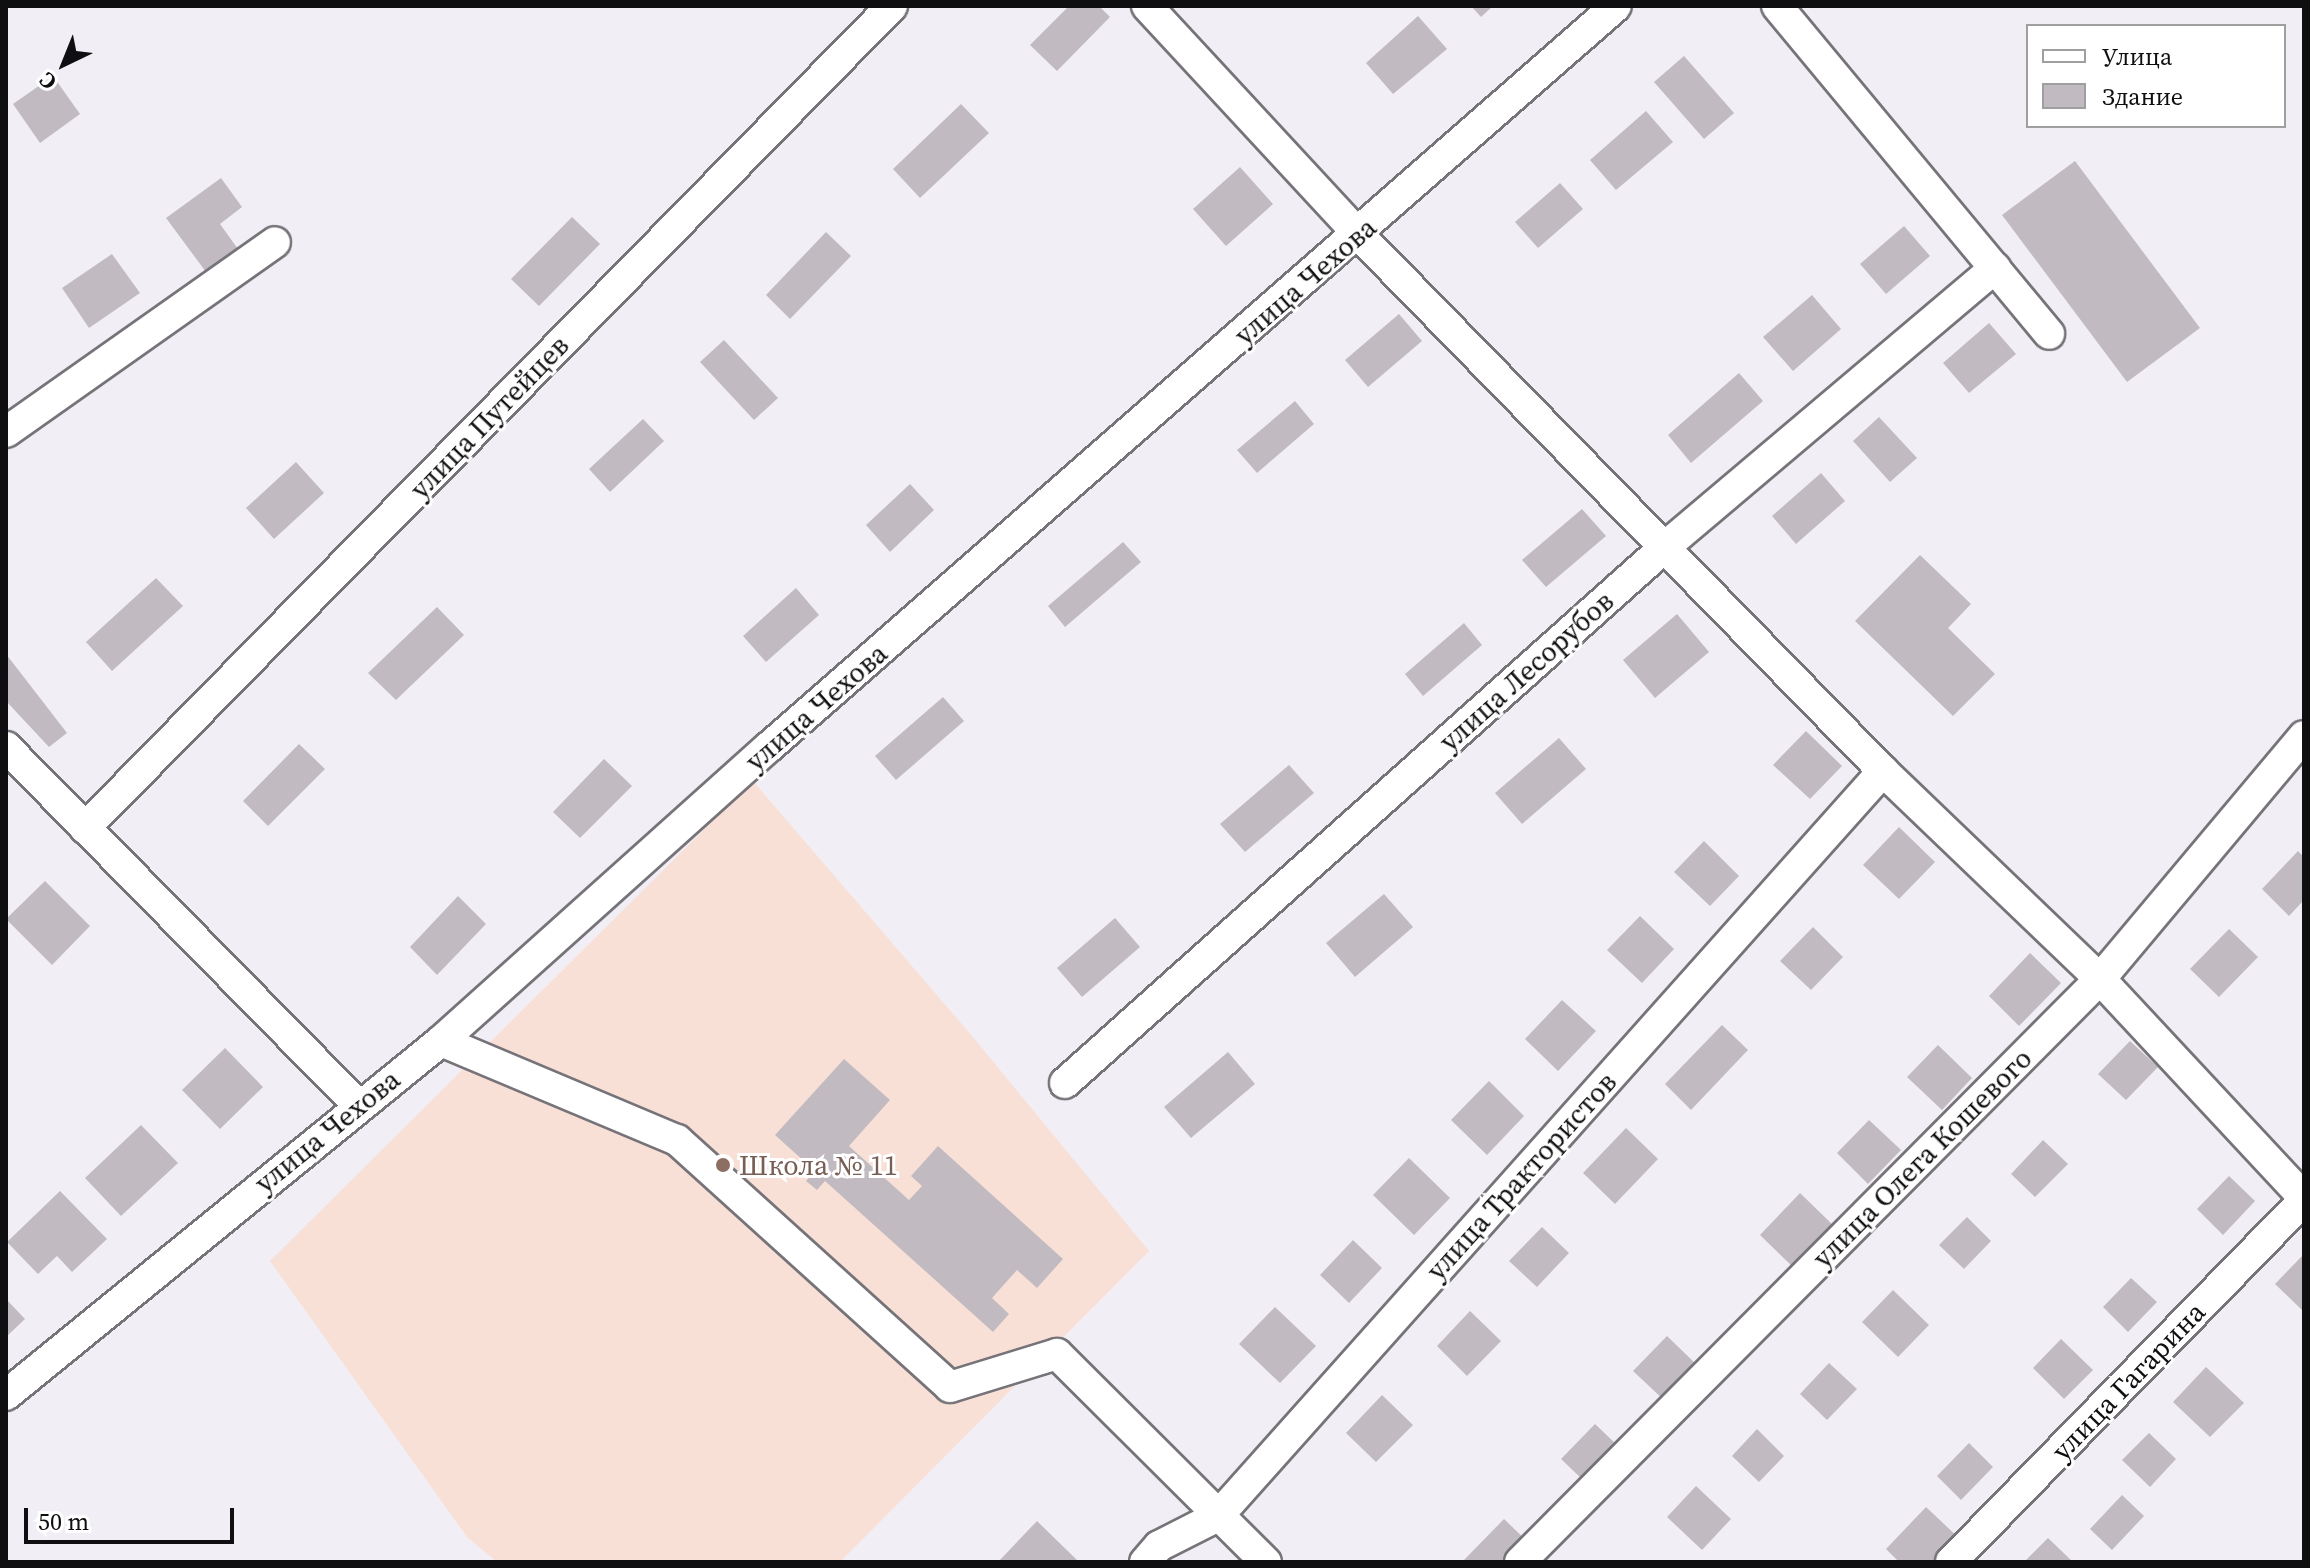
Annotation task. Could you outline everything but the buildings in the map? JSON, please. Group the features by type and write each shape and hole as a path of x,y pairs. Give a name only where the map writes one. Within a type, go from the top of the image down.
{"street":[{"name":"улица Путейцев","path":"85,828 892,6"},
{"path":"1147,6 1359,235 1883,771 2100,979 2304,1199"},
{"name":"улица Чехова","path":"6,1395 358,1105 441,1041 769,747 1359,235 1616,6"},
{"path":"1777,6 2049,334"},
{"path":"6,432 275,242"},
{"name":"улица Лесорубов","path":"1065,1083 1666,546 1995,268"},
{"name":"улица Олега Кошевого","path":"1520,1562 2100,979 2304,736"},
{"path":"6,747 358,1105"},
{"name":"улица Трактористов","path":"1145,1562 1159,1546 1218,1516 1883,771"},
{"path":"441,1041 677,1140 950,1387 1057,1354 1266,1562"},
{"name":"улица Гагарина","path":"1951,1562 2304,1199"}],"shaded area":[{"name":"Школа № 11","path":"753,781 972,1036 1149,1251 840,1562 497,1562 467,1537 270,1261"}],"place":[{"name":"Школа № 11","path":"723,1165"}]}
